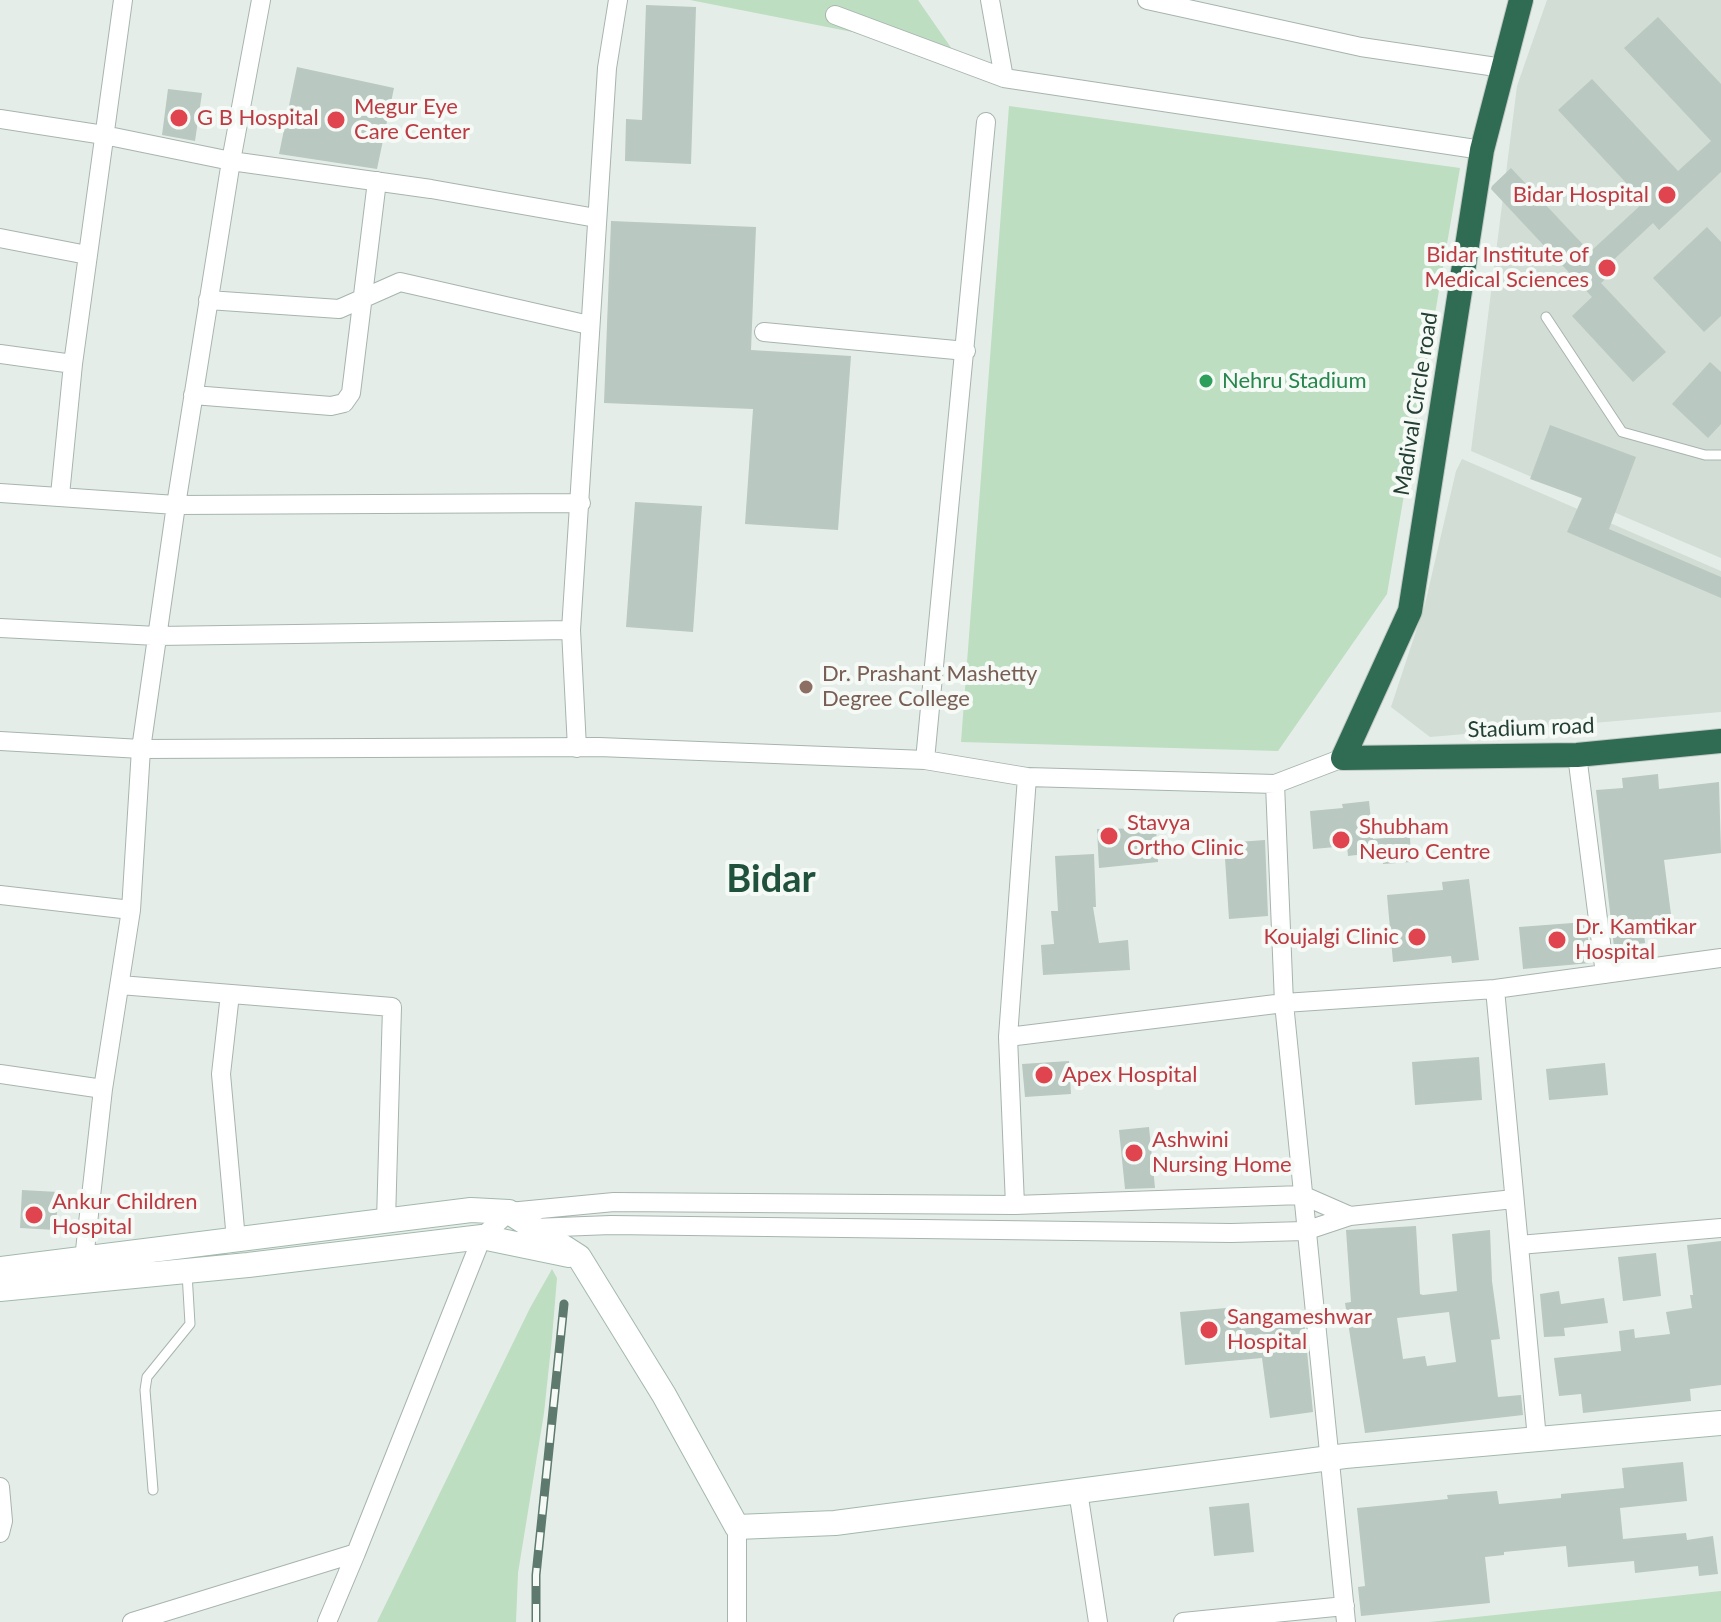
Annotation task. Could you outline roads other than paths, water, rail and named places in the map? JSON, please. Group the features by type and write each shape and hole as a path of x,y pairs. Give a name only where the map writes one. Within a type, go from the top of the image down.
{"highway":[{"name":"Madival Circle road","path":"1343,758 1410,611 1482,150 1503,68 1515,2"},
{"name":"Stadium road","path":"1343,758 1577,755 1721,741"}],"main road":[{"path":"0,1289 236,1240 471,1210 509,1212 579,1257 664,1395 737,1527 835,1523 1332,1458 1721,1423"},
{"path":"0,1269 187,1271 482,1237 579,1257"}],"street":[{"path":"60,495 73,364 123,0"},
{"path":"83,1270 103,1089 131,910 141,749 208,300 261,0"},
{"path":"577,748 571,630 607,68 618,0"},
{"path":"990,0 1004,78"},
{"path":"1147,0 1361,47 1503,68"},
{"path":"835,15 1004,78 1482,150"},
{"path":"0,119 104,135 231,161 377,181 596,218"},
{"path":"925,760 986,122"},
{"path":"193,395 331,406 344,403 351,393 377,181"},
{"path":"0,238 87,255"},
{"path":"208,300 339,309 400,282 589,325"},
{"path":"764,332 966,351"},
{"path":"0,354 73,364"},
{"path":"0,493 176,505 581,503"},
{"path":"0,628 157,636 571,630"},
{"path":"0,741 141,749 577,748 925,760 1027,777 1275,784 1343,758"},
{"path":"1577,755 1605,974"},
{"path":"1015,1205 1008,1037 1027,777"},
{"path":"1183,1622 1346,1614 1284,1003 1275,784"},
{"path":"0,895 131,910"},
{"path":"1008,1037 1284,1003 1495,989 1721,958"},
{"path":"120,985 392,1007 386,1221"},
{"path":"1495,989 1537,1439"},
{"path":"230,994 221,1074 236,1240"},
{"path":"0,1074 103,1089"},
{"path":"327,1622 482,1237 509,1212 614,1202 1015,1205 1302,1195 1350,1216"},
{"path":"512,1244 534,1227 642,1225 1231,1233 1305,1231 1350,1216 1514,1199"},
{"path":"1519,1245 1721,1228"},
{"path":"0,1487 3,1521 0,1533"},
{"path":"1078,1491 1098,1622"},
{"path":"737,1527 737,1622"},
{"path":"132,1622 356,1553"}],"lane":[{"path":"1546,317 1622,432 1705,455 1721,455"},
{"path":"153,1490 145,1390 147,1377 190,1324 187,1271"}],"railway":[{"path":"536,1622 536,1575 564,1304"}],"place":[{"name":"G B Hospital","path":"179,118"},
{"name":"Megur Eye Care Center","path":"336,120"},
{"name":"Bidar Hospital","path":"1667,195"},
{"name":"Bidar Institute of Medical Sciences","path":"1607,268"},
{"name":"Nehru Stadium","path":"1206,381"},
{"name":"Dr. Prashant Mashetty Degree College","path":"806,687"},
{"name":"Stavya Ortho Clinic","path":"1109,836"},
{"name":"Shubham Neuro Centre","path":"1341,840"},
{"name":"Koujalgi Clinic","path":"1417,937"},
{"name":"Dr. Kamtikar Hospital","path":"1557,940"},
{"name":"Apex Hospital","path":"1044,1075"},
{"name":"Ashwini Nursing Home","path":"1134,1153"},
{"name":"Ankur Children Hospital","path":"34,1215"},
{"name":"Sangameshwar Hospital","path":"1209,1330"}],"district":[{"name":"Bidar","path":"771,880"}]}
